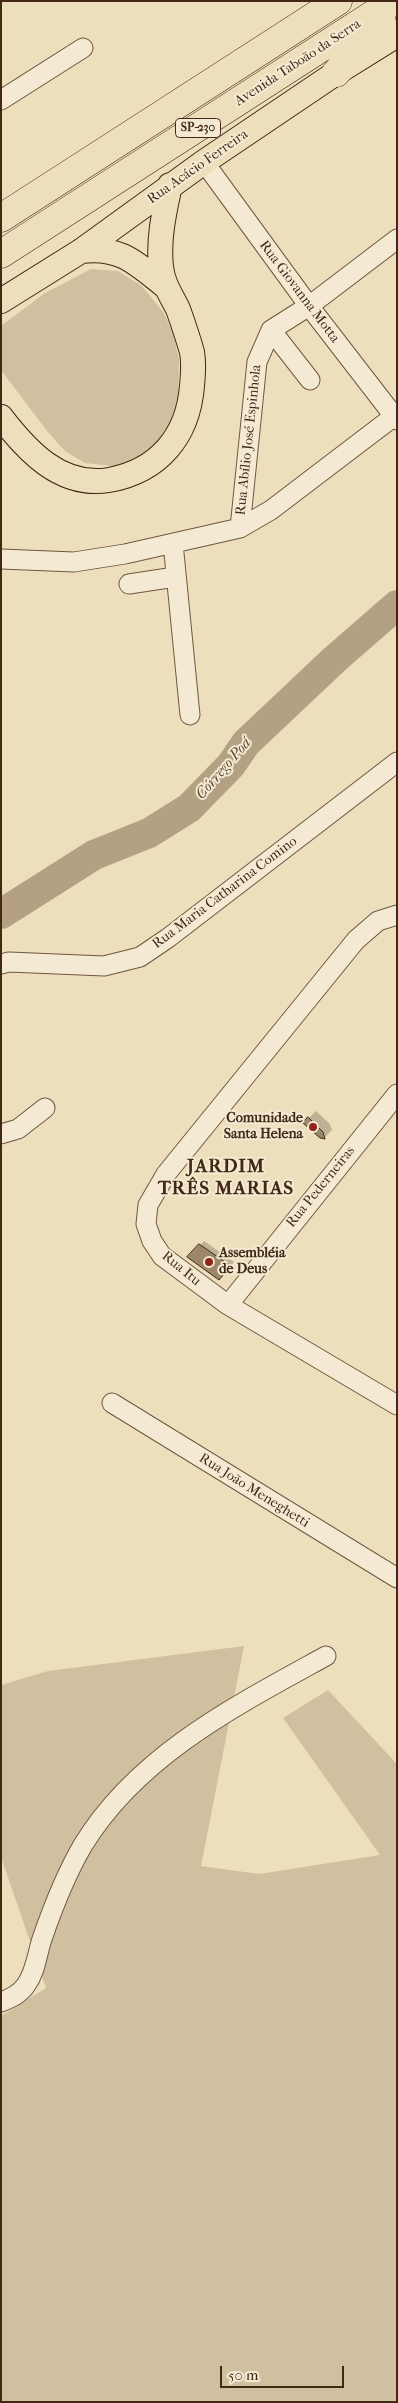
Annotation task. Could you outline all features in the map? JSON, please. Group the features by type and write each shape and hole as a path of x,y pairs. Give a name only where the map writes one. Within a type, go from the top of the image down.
{"highway":[{"name":"Avenida Taboão da Serra","path":"1,254 394,1"},
{"name":"SP-230","path":"1,218 320,6"},
{"path":"336,73 362,42 397,8"}],"main road":[{"name":"Rua Acácio Ferreira","path":"1,301 81,252 170,185 336,73 397,35"},
{"path":"1,417 27,449 39,459 51,468 77,479 107,480 121,477 148,465 160,457 178,435 185,422 193,376 192,355 177,308 165,286 161,269 160,233 170,185"},
{"path":"125,219 126,238 134,261"},
{"path":"81,252 99,249 118,252 134,261 165,286"}],"street":[{"path":"1,100 83,48"},
{"name":"Rua Giovanna Motta","path":"204,162 309,306 396,417"},
{"path":"310,380 271,330 309,306 397,239"},
{"name":"Rua Abílio José Espinhola","path":"240,528 257,362 271,330"},
{"path":"1,559 74,562 126,554 240,528 271,510 396,417"},
{"path":"173,543 190,715"},
{"path":"129,584 175,577"},
{"name":"Rua Maria Catharina Comino","path":"1,964 9,962 104,966 140,957 168,938 397,762"},
{"name":"Rua Itu","path":"397,915 378,921 356,940 202,1128 166,1174 148,1205 146,1224 152,1241 162,1256 228,1305 397,1405"},
{"name":"Rua Pederneiras","path":"228,1305 397,1094"},
{"path":"1,1134 18,1129 45,1108"},
{"name":"Rua João Meneghetti","path":"112,1403 397,1578"},
{"path":"1,2002 13,1997 26,1986 35,1968 41,1941 58,1896 83,1845 112,1806 167,1753 214,1720 326,1656"}],"shaded area":[{"path":"91,269 118,271 142,286 164,313 174,336 179,360 178,412 162,444 136,463 112,466 85,463 65,451 47,431 1,370 1,326 45,293"},
{"path":"244,1646 201,1866 259,1874 380,1855 283,1718 328,1690 397,1764 397,2402 1,2402 1,2016 46,1988 1,1857 1,1685 48,1671"}],"building":[{"name":"Comunidade Santa Helena","path":"308,1117 323,1132 325,1139 320,1138 303,1123"},
{"name":"Assembléia de Deus","path":"199,1244 231,1266 219,1280 187,1257"}],"waterway":[{"name":"Córrego Poá","path":"1,914 94,855 149,833 189,808 231,765 246,743 335,659 397,605"}],"place":[{"name":"Comunidade Santa Helena","path":"313,1127"},
{"name":"Assembléia de Deus","path":"209,1262"}],"district":[{"name":"JARDIM TRÊS MARIAS","path":"226,1178"}]}
